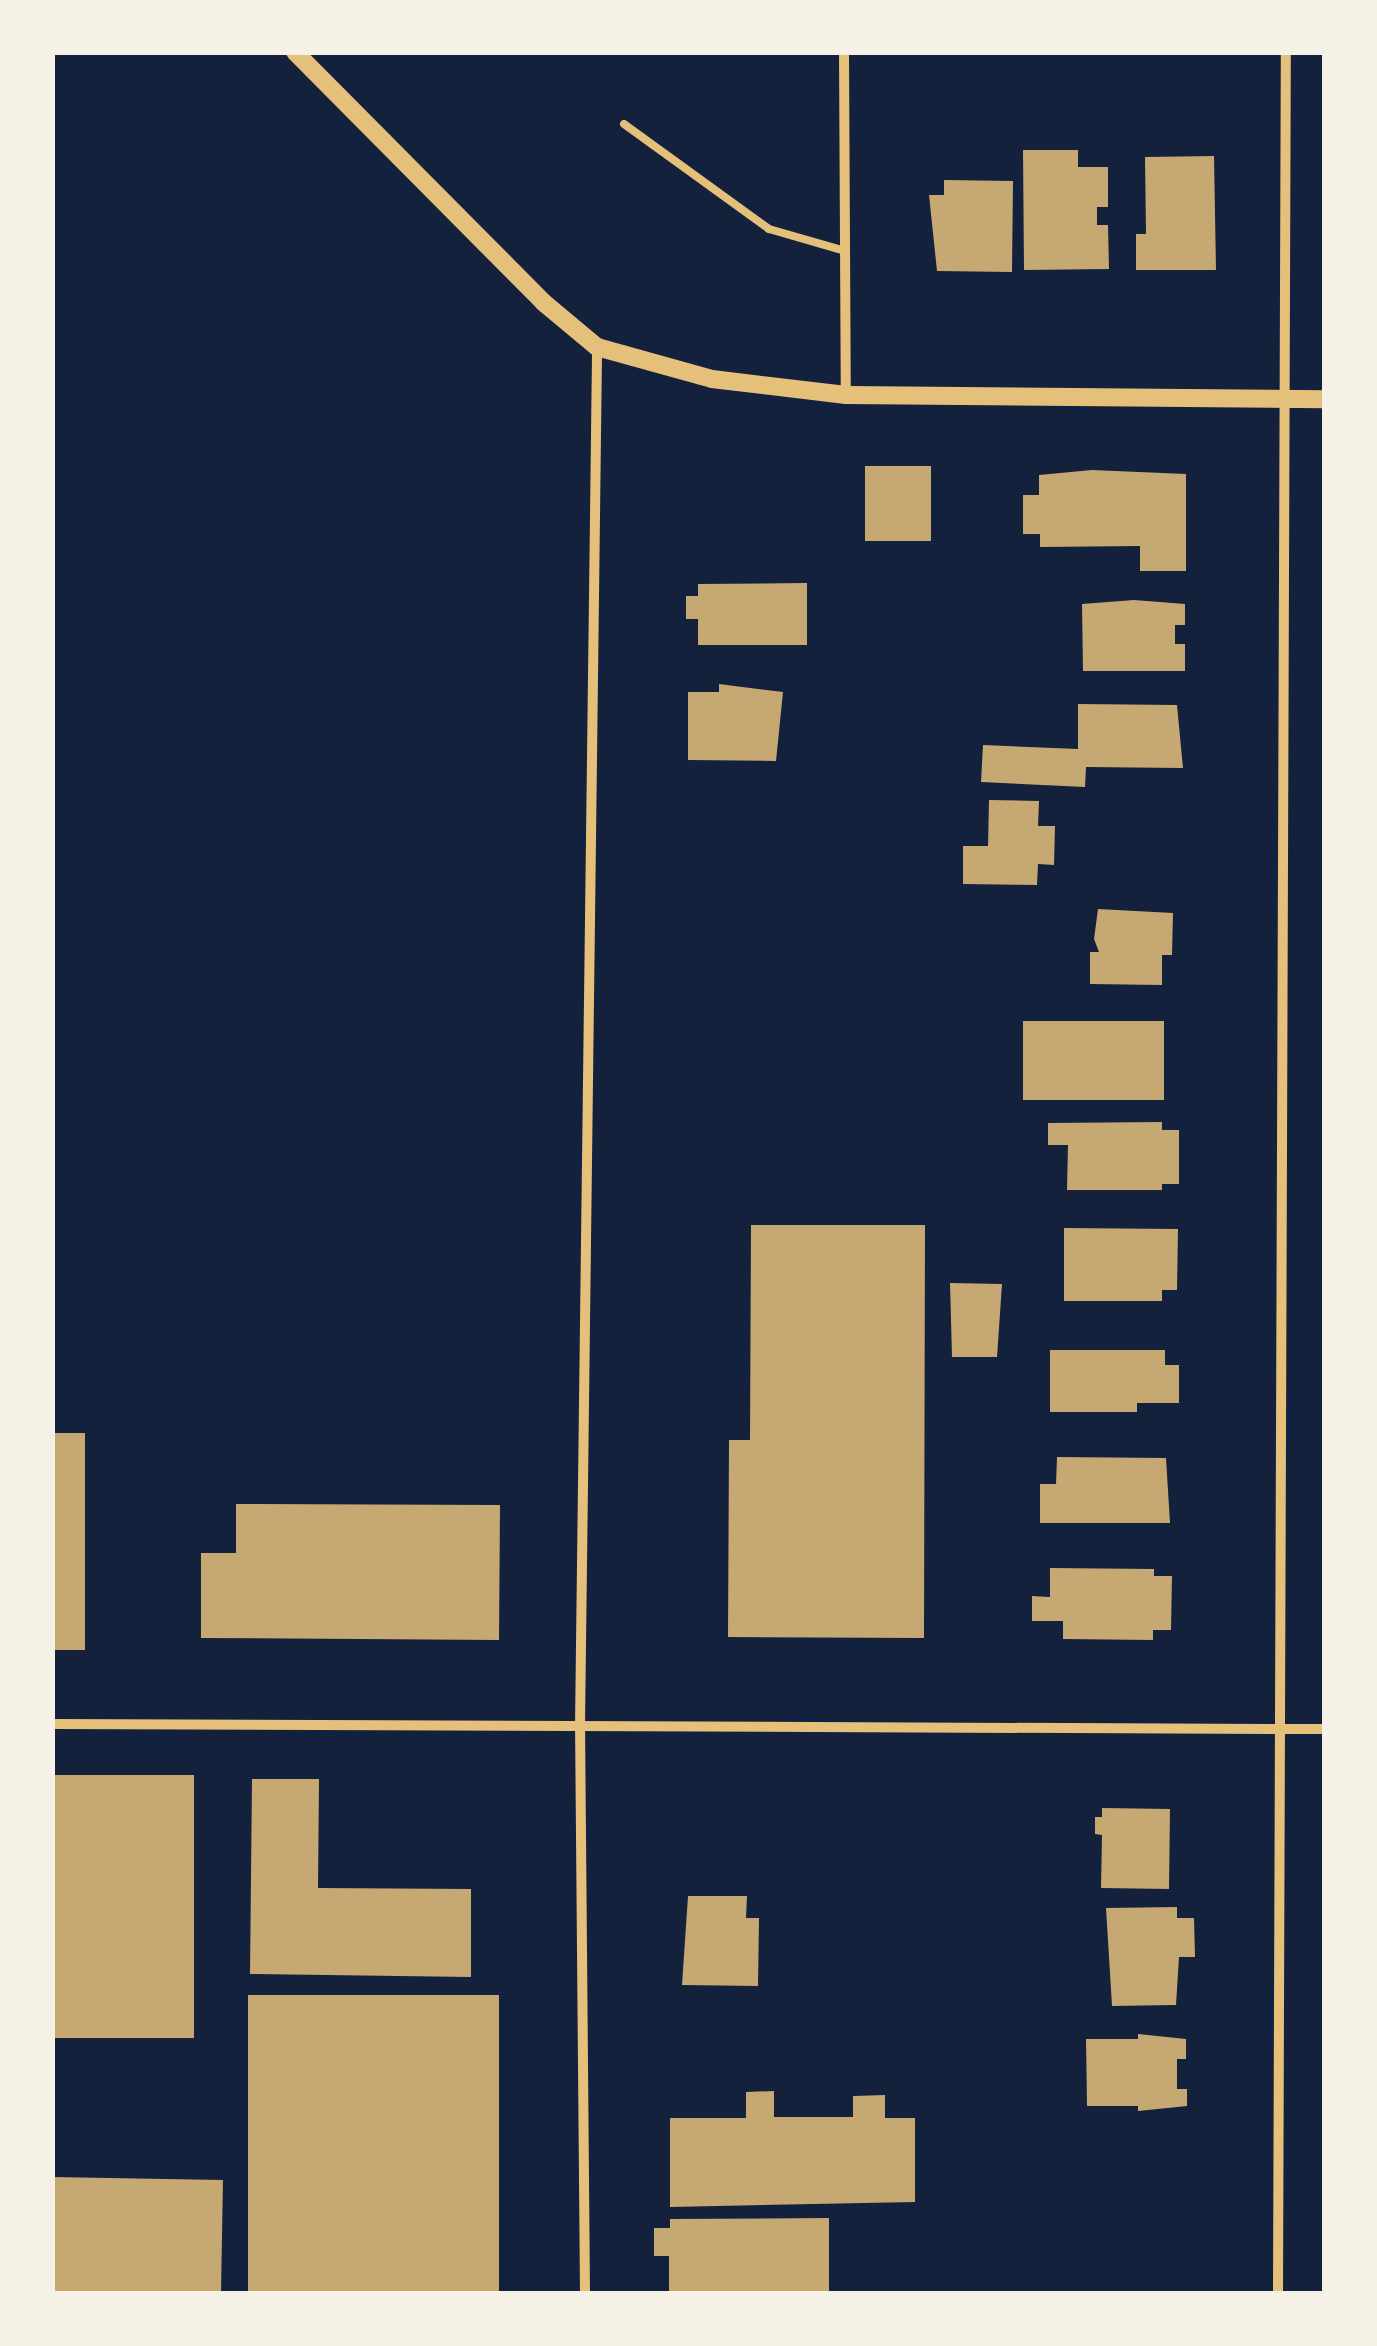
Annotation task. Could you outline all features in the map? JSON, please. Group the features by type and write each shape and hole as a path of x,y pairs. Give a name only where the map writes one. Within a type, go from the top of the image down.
{"street":[{"path":"294,52 597,347 712,379 846,395 1324,399"},
{"path":"844,52 846,395"},
{"path":"1278,2294 1281,399 1286,52"},
{"path":"586,2294 580,1726 597,347"},
{"path":"52,1724 1324,1729"}],"lane":[{"path":"624,124 769,230 844,251"}],"building":[{"path":"1023,150 1078,150 1078,167 1108,167 1108,207 1097,207 1097,225 1108,225 1109,269 1024,270"},
{"path":"1214,156 1216,270 1136,270 1136,234 1146,234 1145,157"},
{"path":"944,180 1013,181 1012,272 937,271 929,195 944,195"},
{"path":"865,466 931,466 931,541 865,541"},
{"path":"1092,470 1186,474 1186,571 1140,571 1140,546 1040,547 1040,534 1023,534 1023,495 1039,495 1039,475"},
{"path":"807,583 807,645 698,645 698,619 686,619 686,596 698,596 698,584"},
{"path":"1134,600 1185,604 1185,625 1175,625 1175,644 1185,644 1185,671 1083,671 1082,604"},
{"path":"719,684 783,692 776,761 688,760 688,692 719,692"},
{"path":"1078,704 1177,705 1183,768 1086,767 1085,787 981,782 983,745 1078,749"},
{"path":"989,800 1039,801 1038,826 1055,826 1054,865 1038,864 1037,885 963,884 963,846 988,846"},
{"path":"1098,909 1173,913 1172,955 1162,955 1162,985 1090,984 1090,952 1099,952 1094,939"},
{"path":"1023,1021 1164,1021 1164,1100 1023,1100"},
{"path":"1162,1122 1162,1130 1179,1130 1179,1184 1162,1184 1162,1190 1067,1190 1068,1145 1048,1145 1048,1123"},
{"path":"751,1225 925,1225 924,1638 728,1637 729,1440 750,1440"},
{"path":"1064,1228 1178,1229 1177,1290 1162,1290 1162,1301 1064,1301"},
{"path":"950,1283 1002,1284 997,1357 952,1357"},
{"path":"1050,1350 1165,1350 1165,1365 1179,1365 1179,1403 1137,1403 1137,1412 1050,1412"},
{"path":"52,1433 85,1433 85,1650 52,1650"},
{"path":"1057,1457 1166,1458 1170,1523 1040,1523 1040,1484 1056,1484"},
{"path":"236,1504 500,1505 499,1640 201,1638 201,1553 236,1553"},
{"path":"1050,1568 1154,1569 1154,1576 1172,1576 1171,1630 1153,1630 1153,1640 1063,1639 1063,1621 1032,1621 1032,1596 1050,1597"},
{"path":"52,1775 194,1775 194,2038 52,2038"},
{"path":"252,1779 319,1779 318,1888 471,1889 471,1977 250,1974"},
{"path":"1102,1808 1170,1809 1169,1889 1101,1888 1102,1835 1095,1834 1095,1817 1102,1817"},
{"path":"688,1896 747,1896 746,1918 759,1918 758,1986 682,1985"},
{"path":"1177,1907 1177,1918 1194,1918 1195,1957 1179,1957 1176,2005 1112,2006 1106,1908"},
{"path":"248,1995 499,1995 499,2294 248,2294"},
{"path":"1138,2034 1186,2039 1186,2059 1177,2059 1177,2089 1187,2089 1187,2106 1138,2111 1138,2106 1087,2106 1086,2039 1138,2039"},
{"path":"774,2091 774,2117 853,2117 853,2096 885,2095 885,2118 915,2118 915,2202 670,2207 670,2118 746,2118 746,2092"},
{"path":"52,2177 223,2180 221,2294 52,2294"},
{"path":"829,2218 829,2294 669,2294 669,2256 654,2256 654,2228 670,2228 670,2219"}]}
